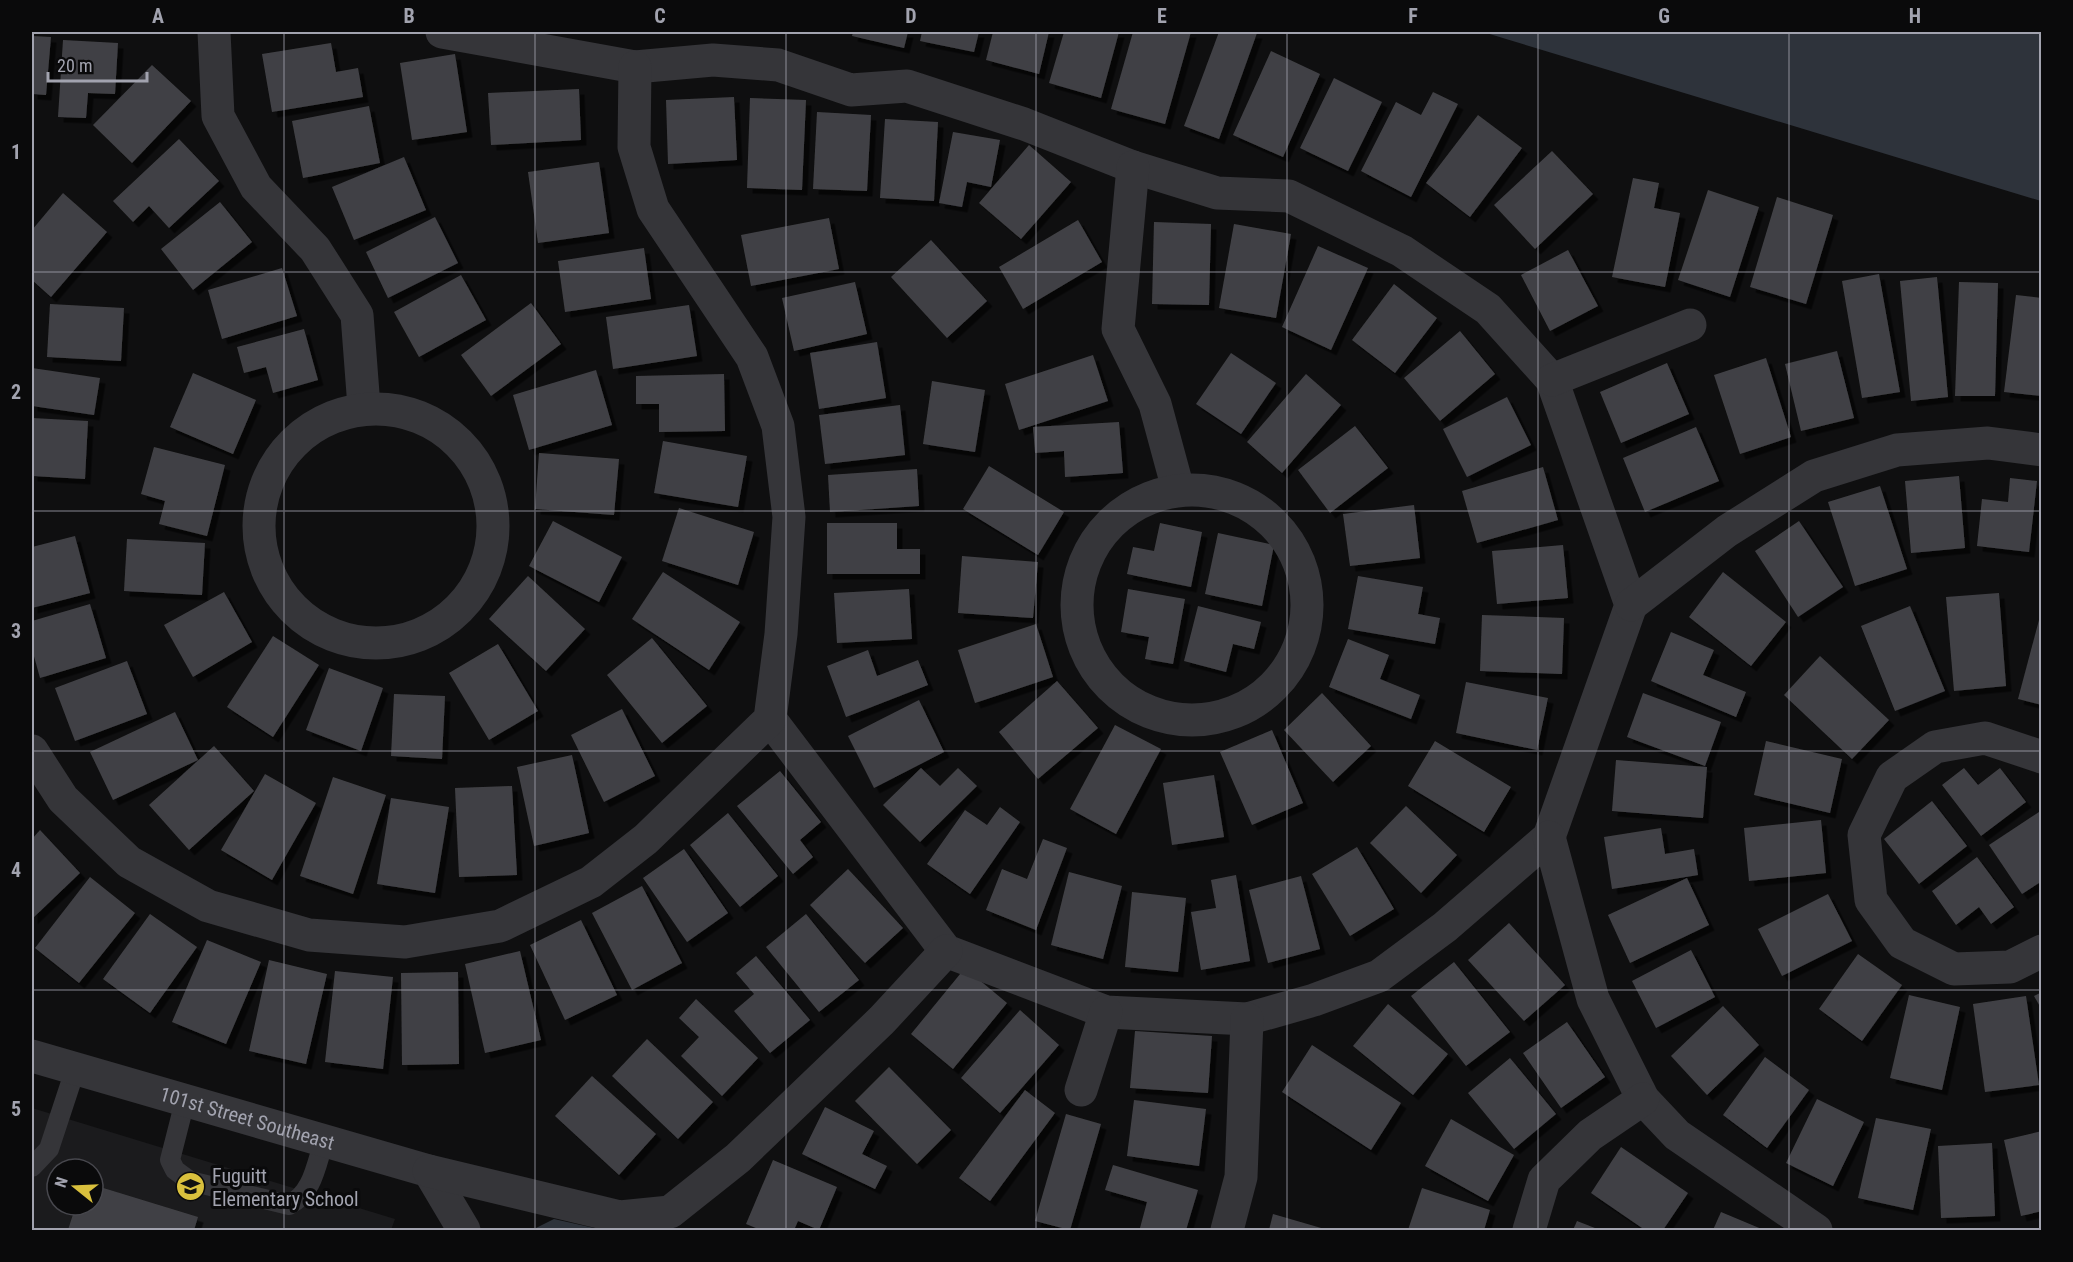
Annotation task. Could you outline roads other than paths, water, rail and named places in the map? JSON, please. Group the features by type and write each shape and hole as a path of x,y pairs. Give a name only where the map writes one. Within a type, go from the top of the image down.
{"street":[{"path":"214,32 219,116 256,187 315,249 357,315 364,407"},
{"path":"442,32 635,66 724,60 778,65 851,90 907,86 1024,124 1132,167 1217,193 1289,196 1402,251 1488,309 1552,380 1631,605"},
{"path":"32,750 63,799 129,862 208,906 309,935 405,942 500,926 591,882 646,839 770,719 781,634 789,517 778,426 752,357 653,209 634,147 635,66"},
{"path":"1132,167 1118,329 1155,404 1178,489"},
{"path":"1552,380 1690,325"},
{"path":"364,407 416,413 461,442 489,487 494,540 476,590 438,627 389,645 336,639 291,610 264,565 258,512 276,462 314,425 364,407"},
{"path":"770,719 946,951 1106,1012 1247,1019 1314,1000 1379,976 1445,927 1549,837 1631,605 1727,531 1814,476 1897,450 1988,443 2042,450"},
{"path":"1178,489 1226,493 1269,517 1298,555 1309,603 1299,651 1271,691 1229,715 1181,721 1135,707 1098,675 1078,631 1078,582 1097,537 1133,504 1178,489"},
{"path":"2042,757 1985,738 1935,747 1892,777 1864,835 1871,900 1902,943 1954,969 2010,967 2042,951"},
{"path":"1549,837 1593,999 1643,1099 1677,1135 1816,1230"},
{"name":"101st Street Southeast","path":"32,1056 429,1171 620,1217 670,1212 738,1158 882,1020 946,951"},
{"path":"1081,1090 1106,1012"},
{"path":"1227,1230 1240,1177 1247,1019"},
{"path":"1529,1230 1544,1180 1590,1135 1643,1099"},
{"path":"429,1171 464,1230"}],"lane":[{"path":"32,1167 50,1149 75,1070"},
{"path":"185,1101 170,1160 175,1170 190,1181 289,1205 299,1200 309,1187 324,1141"}],"place":[{"name":"Fuguitt Elementary School","path":"191,1187"}]}
